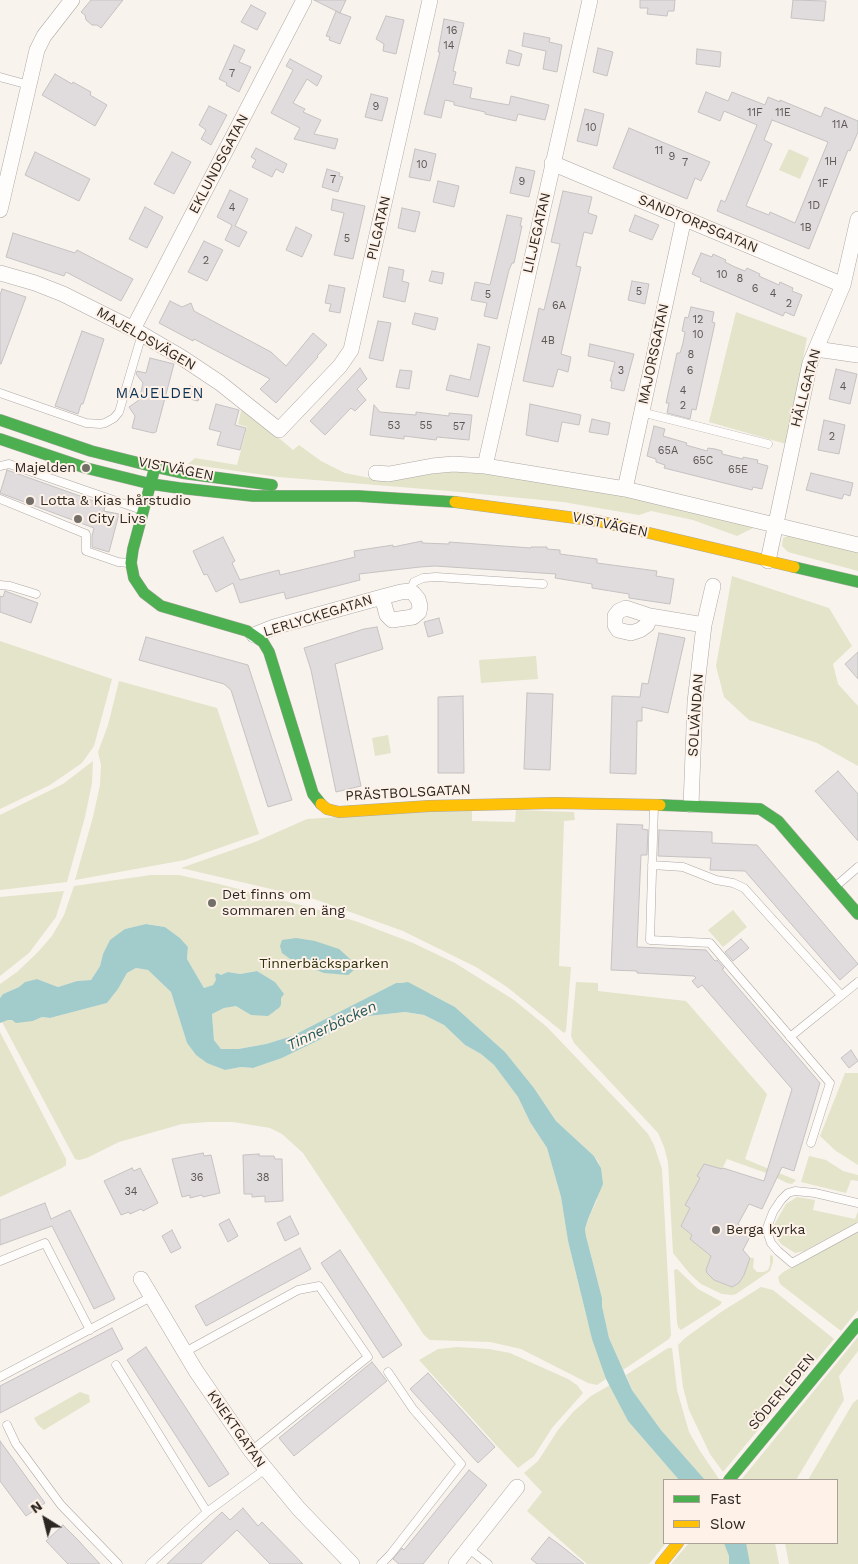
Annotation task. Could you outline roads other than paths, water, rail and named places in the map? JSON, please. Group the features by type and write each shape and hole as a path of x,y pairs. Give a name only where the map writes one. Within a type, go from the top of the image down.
{"main road":[{"name":"VISTVÄGEN","path":"0,420 91,451 155,467 358,496"},
{"name":"VISTVÄGEN","path":"0,439 86,468 151,484 189,490 253,496 358,496 469,503 537,512 598,522 858,582"},
{"path":"155,467 133,549 134,578 139,587 156,603 170,609 254,635"},
{"name":"PRÄSTBOLSGATAN","path":"254,635 263,642 269,652 313,794 327,809 339,812 437,805 539,803 691,805 760,809 778,821 858,914"},
{"name":"SÖDERLEDEN","path":"730,1479 858,1324"},
{"path":"661,1564 677,1544"}],"street":[{"path":"0,210 40,42 72,0"},
{"name":"EKLUNDSGATAN","path":"137,331 304,0"},
{"name":"PILGATAN","path":"279,430 340,366 351,350 430,0"},
{"name":"LILJEGATAN","path":"485,466 590,0"},
{"name":"SANDTORPSGATAN","path":"552,163 843,285"},
{"name":"MAJORSGATAN","path":"625,489 684,218"},
{"name":"HÄLLGATAN","path":"768,561 805,385 816,349 843,285 858,220"},
{"name":"MAJELDSVÄGEN","path":"0,273 36,283 63,294 137,331 220,383 279,430"},
{"path":"816,349 858,355"},
{"path":"376,473 389,474 439,465 485,466 625,489 858,545"},
{"name":"SOLVÄNDAN","path":"691,805 696,702 704,625 713,586"},
{"name":"LERLYCKEGATAN","path":"254,635 274,627 382,597 410,591 418,599 419,612 413,617 392,620 388,615 382,597"},
{"path":"650,616 704,625"},
{"name":"KNEKTGATAN","path":"141,1279 185,1352 264,1470 304,1516 352,1564"},
{"path":"456,1564 517,1487"}],"lane":[{"path":"0,77 29,85"},
{"path":"0,393 86,423 104,423 114,418 119,412 137,331"},
{"path":"641,412 768,444"},
{"path":"0,466 9,464 144,510"},
{"path":"0,499 86,534 86,551 118,562 132,563"},
{"path":"410,591 414,582 423,578 436,577 543,584"},
{"path":"0,586 10,586 36,594"},
{"path":"654,805 650,940 710,943 830,1083 811,1142"},
{"path":"652,865 683,867 716,880 733,883 744,888 841,995"},
{"path":"835,887 858,868"},
{"path":"790,1037 858,982"},
{"path":"858,1203 814,1193 795,1191 788,1193 773,1212 768,1225 768,1234 771,1243 792,1263 858,1227"},
{"path":"0,1261 45,1243 90,1330"},
{"path":"185,1352 298,1290 319,1286 368,1357 251,1452"},
{"path":"0,1377 151,1297"},
{"path":"116,1365 207,1512"},
{"path":"381,1564 462,1464 413,1409 388,1372"},
{"path":"7,1425 16,1444 61,1505 118,1564"},
{"path":"150,1564 207,1512 264,1470"},
{"path":"468,1548 488,1564"}],"water":[{"name":"Tinnerbäcken","path":"146,924 165,927 180,938 188,947 187,959 204,988 213,985 217,973 221,975 228,972 240,974 257,971 275,982 284,994 279,1008 268,1016 251,1015 236,1006 224,1008 212,1014 214,1040 221,1049 238,1049 266,1044 292,1036 396,983 408,982 455,1007 505,1052 534,1088 556,1121 594,1156 601,1168 603,1184 585,1229 602,1298 609,1338 632,1390 661,1430 704,1479 678,1479 628,1421 606,1379 592,1339 568,1241 561,1197 547,1148 530,1122 518,1097 494,1065 481,1054 465,1045 444,1025 424,1015 405,1012 369,1016 336,1030 282,1058 253,1068 241,1067 225,1070 207,1063 196,1055 187,1043 171,992 148,970 136,968 127,973 107,1003 50,1018 42,1017 33,1021 16,1023 8,1020 0,1023 0,998 3,994 19,987 25,982 37,979 58,987 77,981 91,980 100,966 103,954 110,940 125,929"},
{"path":"296,938 315,941 339,949 352,962 351,967 354,970 348,975 324,973 293,961 282,953 280,946 282,940"},
{"path":"724,1544 746,1544 750,1564 729,1564 729,1556"}],"place":[{"name":"Majelden","path":"86,468"},
{"name":"Lotta & Kias hårstudio","path":"30,501"},
{"name":"City Livs","path":"78,519"},
{"name":"Det finns om sommaren en äng","path":"212,903"},
{"name":"Berga kyrka","path":"716,1230"}],"district":[{"name":"MAJELDEN","path":"160,394"}],"park label":[{"name":"Tinnerbäcksparken","path":"324,964"}]}
